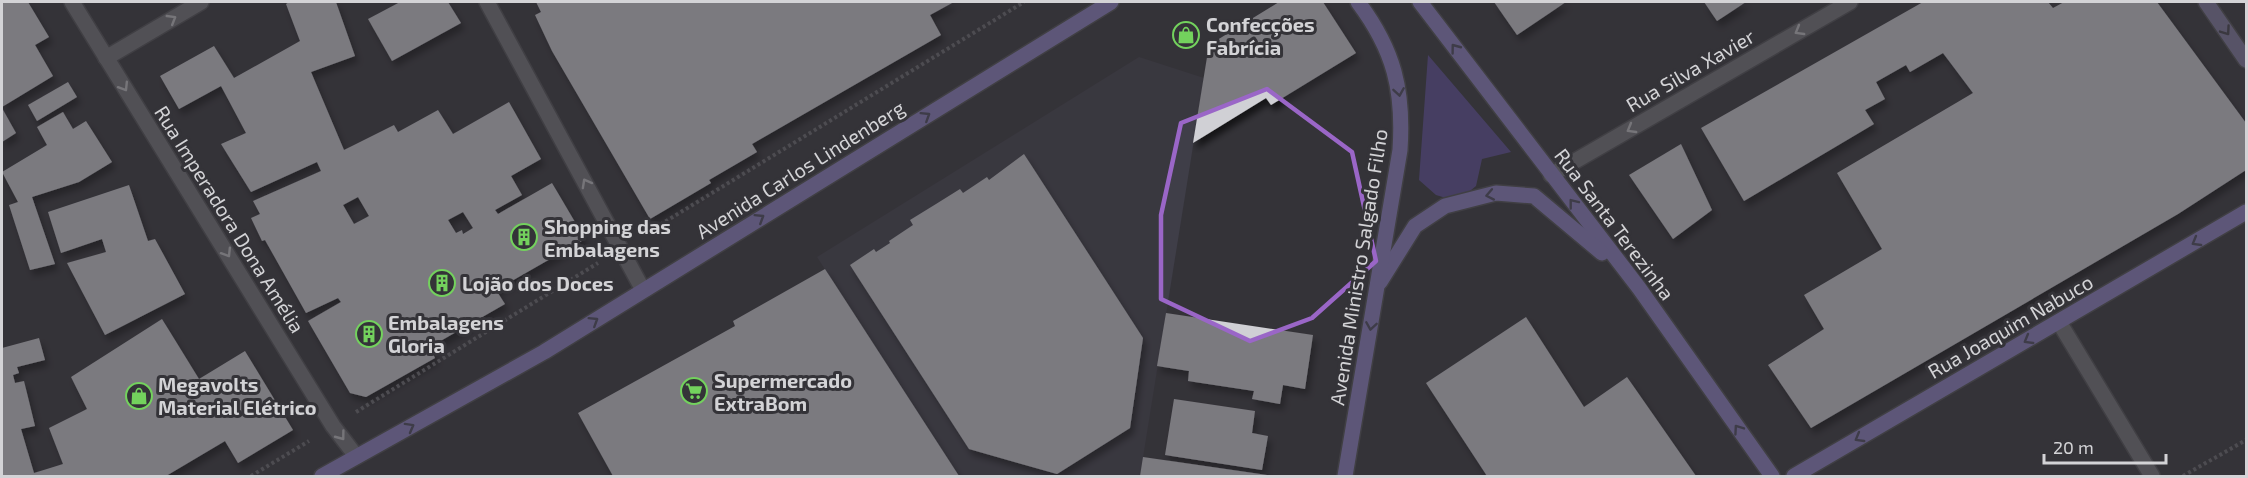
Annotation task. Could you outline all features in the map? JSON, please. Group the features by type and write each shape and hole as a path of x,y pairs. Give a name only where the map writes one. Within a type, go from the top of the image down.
{"main road":[{"name":"Avenida Carlos Lindenberg","path":"322,477 493,381 1111,2"},
{"name":"Avenida Ministro Salgado Filho","path":"1346,477 1400,150 1400,98 1389,52 1379,30 1358,2"},
{"name":"Rua Santa Terezinha","path":"1420,2 1639,288 1772,477"},
{"path":"2206,2 2247,60"},
{"path":"1377,288 1415,226 1445,206 1496,193 1534,196 1579,230 1639,288"},
{"name":"Rua Joaquim Nabuco","path":"1794,477 2247,212"}],"street":[{"name":"Rua Imperadora Dona Amélia","path":"72,2 333,426 356,456"},
{"path":"106,58 201,2"},
{"path":"487,2 643,290"},
{"name":"Rua Silva Xavier","path":"1551,175 1850,2"},
{"path":"2059,322 2152,477"}],"path":[{"path":"2183,477 2247,440"}],"highlighted area":[{"path":"1267,89 1352,152 1376,261 1312,318 1250,341 1161,299 1161,215 1181,123"}],"shaded area":[{"path":"1428,55 1511,152 1482,159 1476,186 1465,195 1446,198 1436,195 1419,180"},
{"path":"1139,57 1204,78 1140,476 959,476 817,257"}],"building":[{"path":"2,2 28,2 49,37 35,45 53,76 2,107"},
{"path":"289,2 336,2 355,56 311,72 344,150 394,125 398,132 438,110 453,134 509,102 541,159 511,176 522,195 495,210 498,214 552,183 585,239 496,290 505,304 430,347 435,358 366,397 350,393 308,321 341,302 338,298 306,313 265,240 262,241 251,218 260,214 253,201 321,171 317,162 251,192 221,144 246,133 221,86 179,109 160,76 214,46 234,78 300,41 286,4","holes":["358,197 369,216 354,224 343,205","463,212 473,228 463,234 462,230 456,233 448,220"]},
{"path":"400,2 448,2 461,23 392,61 368,19"},
{"path":"536,2 954,2 930,15 941,35 752,144 757,152 709,180 711,183 650,219 552,51 535,15 541,12"},
{"path":"1279,2 1323,2 1356,53 1271,105 1266,98 1193,143 1209,45"},
{"path":"1494,2 1566,2 1517,35"},
{"path":"1704,2 1746,2 1717,21"},
{"path":"1923,2 2048,2 2053,8 2064,2 2157,2 2246,123 2246,170 2178,214 1811,428 1768,365 1824,329 1804,295 1882,249 1837,173 1973,93 1943,53 1910,72 1906,65 1876,82 1885,99 1865,110 1874,124 1744,201 1701,128"},
{"path":"68,82 77,97 37,121 28,105"},
{"path":"2,108 16,133 2,142"},
{"path":"63,112 73,129 86,121 112,162 79,182 32,197 55,264 30,270 9,205 18,202 2,172 47,145 37,127"},
{"path":"1681,144 1712,210 1673,239 1629,175"},
{"path":"1024,154 1143,338 1130,428 1057,474 969,449 850,265 874,249 876,252 890,243 889,241 913,225 910,220 960,189 963,193 987,177 989,180"},
{"path":"129,185 148,241 155,239 185,294 105,335 67,263 106,252 102,239 61,253 48,212"},
{"path":"825,269 959,476 613,476 578,413 735,326 733,321"},
{"path":"1166,313 1313,335 1305,389 1283,385 1280,404 1252,399 1254,391 1188,381 1189,371 1157,366"},
{"path":"1526,317 1584,407 1627,377 1696,476 1487,476 1426,383"},
{"path":"162,319 199,379 245,351 293,430 238,463 225,441 166,476 2,476 2,348 39,338 45,360 17,367 19,373 13,375 15,383 24,381 35,426 21,429 34,473 63,464 49,428 87,409 71,377"},
{"path":"1174,399 1255,411 1252,433 1268,436 1262,470 1165,455"},
{"path":"1143,457 1267,475 1140,476"}],"place":[{"name":"Confecções Fabrícia","path":"1186,35"},
{"name":"Shopping das Embalagens","path":"524,237"},
{"name":"Lojão dos Doces","path":"442,283"},
{"name":"Embalagens Gloria","path":"369,334"},
{"name":"Supermercado ExtraBom","path":"694,391"},
{"name":"Megavolts Material Elétrico","path":"139,396"}]}
